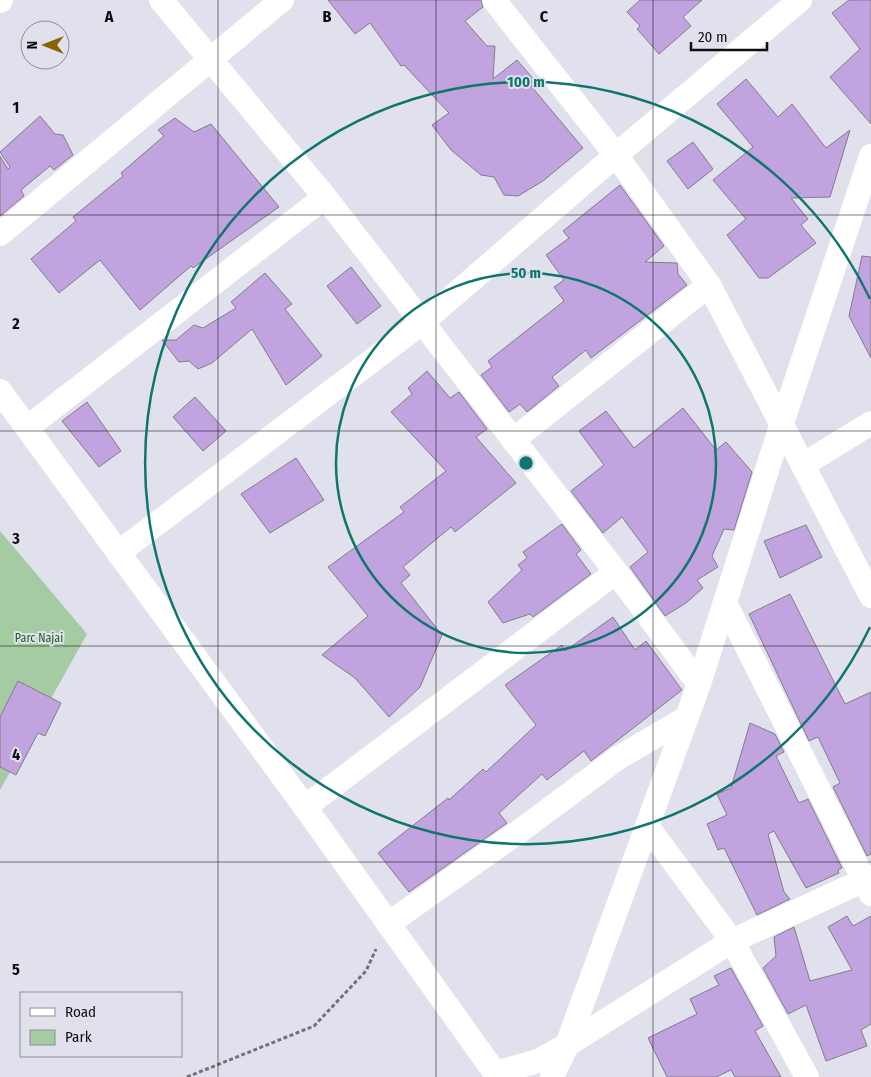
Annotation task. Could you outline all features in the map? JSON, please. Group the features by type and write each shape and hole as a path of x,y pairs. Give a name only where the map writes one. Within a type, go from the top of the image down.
{"street":[{"path":"161,0 325,197 616,572 699,684"},
{"path":"0,234 282,0"},
{"path":"494,0 616,155 709,285 871,596"},
{"path":"118,553 422,322 800,0"},
{"path":"552,1077 567,1045 699,684 726,606 781,426 871,156"},
{"path":"28,427 325,197"},
{"path":"513,440 709,285"},
{"path":"0,391 305,807 497,1075 538,1061 567,1045 732,941 868,884 726,606"},
{"path":"802,465 871,423"},
{"path":"305,807 616,572"},
{"path":"388,924 524,828 618,758 686,718"},
{"path":"648,827 732,941 807,1077"}],"path":[{"path":"187,1077 314,1026 366,972 388,924"}],"green space":[{"name":"Parc Najai","path":"0,531 87,634 0,790"}],"building":[{"path":"328,0 481,0 483,7 465,21 487,46 495,46 493,79 517,60 536,82 531,86 583,148 543,181 518,196 504,195 494,177 481,175 451,150 432,125 449,113 404,65 401,66 370,23 355,34"},
{"path":"640,0 702,0 683,17 691,26 659,54 637,29 640,26 627,12"},
{"path":"849,0 871,0 871,124 830,77 860,49 832,13"},
{"path":"746,79 778,117 792,104 826,148 850,130 830,197 791,198 808,219 801,225 816,243 768,278 759,278 727,235 746,219 713,180 753,147 717,104"},
{"path":"40,116 55,134 63,135 73,155 54,170 50,166 21,190 24,196 0,216 0,156 8,169 10,167 0,152"},
{"path":"175,118 194,132 211,124 279,207 193,268 191,266 140,310 100,260 59,293 31,259 76,221 73,217 123,176 121,173 164,136 158,130"},
{"path":"693,142 713,169 688,189 667,161"},
{"path":"620,185 664,246 645,262 677,263 678,274 687,285 591,358 586,350 552,377 559,386 527,412 520,404 509,412 481,375 492,367 488,361 564,301 554,287 564,280 546,255 569,238 563,231"},
{"path":"862,256 871,257 871,358 849,316"},
{"path":"351,267 381,306 357,324 327,286"},
{"path":"265,273 292,304 285,309 322,356 286,385 252,329 212,363 198,369 189,361 179,362 162,340 176,340 194,325 203,328 236,308 231,302"},
{"path":"427,371 450,398 459,392 487,429 476,437 516,483 455,532 451,527 403,567 410,575 401,583 442,635 420,687 389,717 355,678 322,655 368,616 328,567 404,512 400,507 446,471 391,412 412,394 408,388"},
{"path":"195,397 226,431 203,451 173,417"},
{"path":"87,402 121,451 99,467 62,421"},
{"path":"683,408 716,450 726,442 752,472 734,530 724,529 712,556 718,567 697,580 703,588 686,603 665,616 630,567 648,552 622,517 603,533 571,491 604,465 579,431 606,411 634,448"},
{"path":"296,458 324,500 270,533 241,494"},
{"path":"562,524 581,550 576,554 591,574 533,617 530,614 503,623 488,602 522,570 518,565 527,558 523,552"},
{"path":"806,525 822,557 780,578 764,541"},
{"path":"790,594 845,704 871,692 871,854 867,856 833,787 840,783 818,737 809,741 749,614"},
{"path":"613,617 635,650 646,641 682,690 591,761 584,751 547,780 542,774 499,813 507,823 409,892 378,853 448,798 449,800 483,769 486,772 536,725 505,685 562,645 565,651"},
{"path":"18,681 61,703 45,736 38,733 16,775 0,767 0,717"},
{"path":"750,723 775,734 784,752 776,756 799,803 808,799 842,868 838,870 839,873 806,888 774,831 768,834 784,892 790,899 757,915 724,848 718,850 707,824 727,815 717,794 731,788"},
{"path":"847,916 853,926 871,916 871,1024 861,1030 867,1046 826,1061 806,1005 788,1014 763,968 776,956 774,937 794,927 810,981 852,970 828,927"},
{"path":"731,968 763,1026 755,1031 781,1077 735,1077 731,1070 716,1077 667,1077 648,1038 697,1014 690,999 719,985 714,976"}]}
